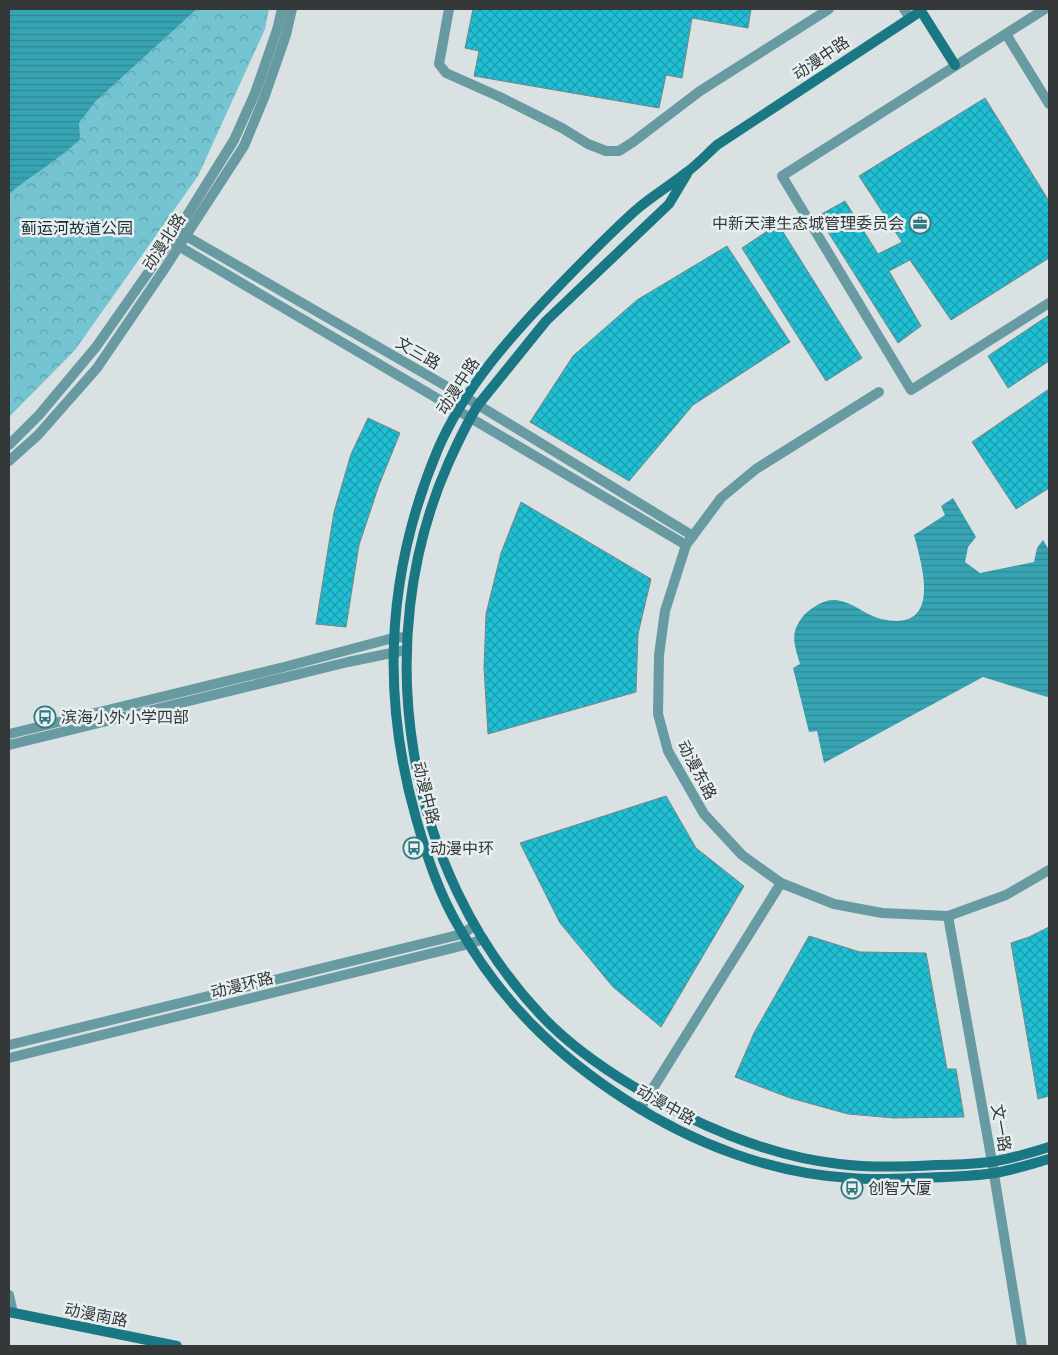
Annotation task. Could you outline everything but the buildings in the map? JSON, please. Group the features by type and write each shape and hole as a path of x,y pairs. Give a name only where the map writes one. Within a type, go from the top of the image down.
{"street":[{"name":"动漫北路","path":"182,233 234,140 258,84 277,30 282,9"},
{"name":"动漫北路","path":"9,444 39,415 96,347 174,244 244,146 286,35 292,9"},
{"path":"448,9 439,64 446,73 562,128 588,144 606,151 619,151 700,91 829,9"},
{"path":"904,9 910,18 921,11 955,65"},
{"path":"1045,9 782,176 911,390 1049,303"},
{"name":"动漫中路","path":"910,18 717,144 689,171 639,208 594,248 508,341 465,397 439,448 422,492 406,543 393,638 394,703 407,787 436,884 462,934 496,983 522,1015 553,1046 596,1080 640,1109 674,1128 741,1156 785,1168 824,1175 882,1179 958,1177 993,1173 1049,1159"},
{"path":"1006,34 1049,104"},
{"name":"动漫中路","path":"689,171 669,204 546,321 478,405 470,418 441,482 422,534 408,613 406,650 407,697 410,728 420,786 446,868 474,926 512,980 541,1014 571,1043 610,1072 649,1096 716,1130 801,1157 837,1164 886,1167 992,1162 1021,1156 1049,1147"},
{"name":"文三路","path":"182,233 465,397 693,536"},
{"name":"动漫北路","path":"9,461 38,435 98,368 174,244"},
{"name":"文三路","path":"174,244 686,545"},
{"name":"动漫东路","path":"879,392 756,469 721,498 686,545 665,611 659,655 658,714 668,751 704,814 742,855 781,883 834,904 882,913 948,916 1006,895 1049,870"},
{"path":"9,734 265,672 393,638 407,637"},
{"path":"9,745 406,650"},
{"path":"640,1109 781,883"},
{"name":"文一路","path":"948,916 992,1162 1022,1346"},
{"name":"动漫环路","path":"9,1045 462,934 474,926"},
{"name":"动漫环路","path":"9,1058 470,944 483,939"},
{"path":"9,1294 11,1313"},
{"name":"动漫南路","path":"11,1313 177,1346"}],"green space":[{"name":"蓟运河故道公园","path":"197,9 269,9 265,29 198,176 75,350 9,417 9,194 63,154 79,139 79,123 95,102"}],"shaded area":[{"path":"9,9 197,9 95,102 79,123 80,139 9,194"},
{"path":"953,498 976,537 968,547 965,562 980,573 1034,562 1037,548 1043,540 1049,550 1049,695 1047,697 983,677 824,763 817,731 809,732 793,668 800,664 794,638 797,626 805,614 819,604 832,600 848,603 881,619 900,621 913,616 921,607 924,595 924,580 914,535 945,515 941,506"}],"place":[{"name":"中新天津生态城管理委员会","path":"920,223"},
{"name":"滨海小外小学四部","path":"45,717"},
{"name":"动漫中环","path":"414,848"},
{"name":"创智大厦","path":"852,1188"}]}
